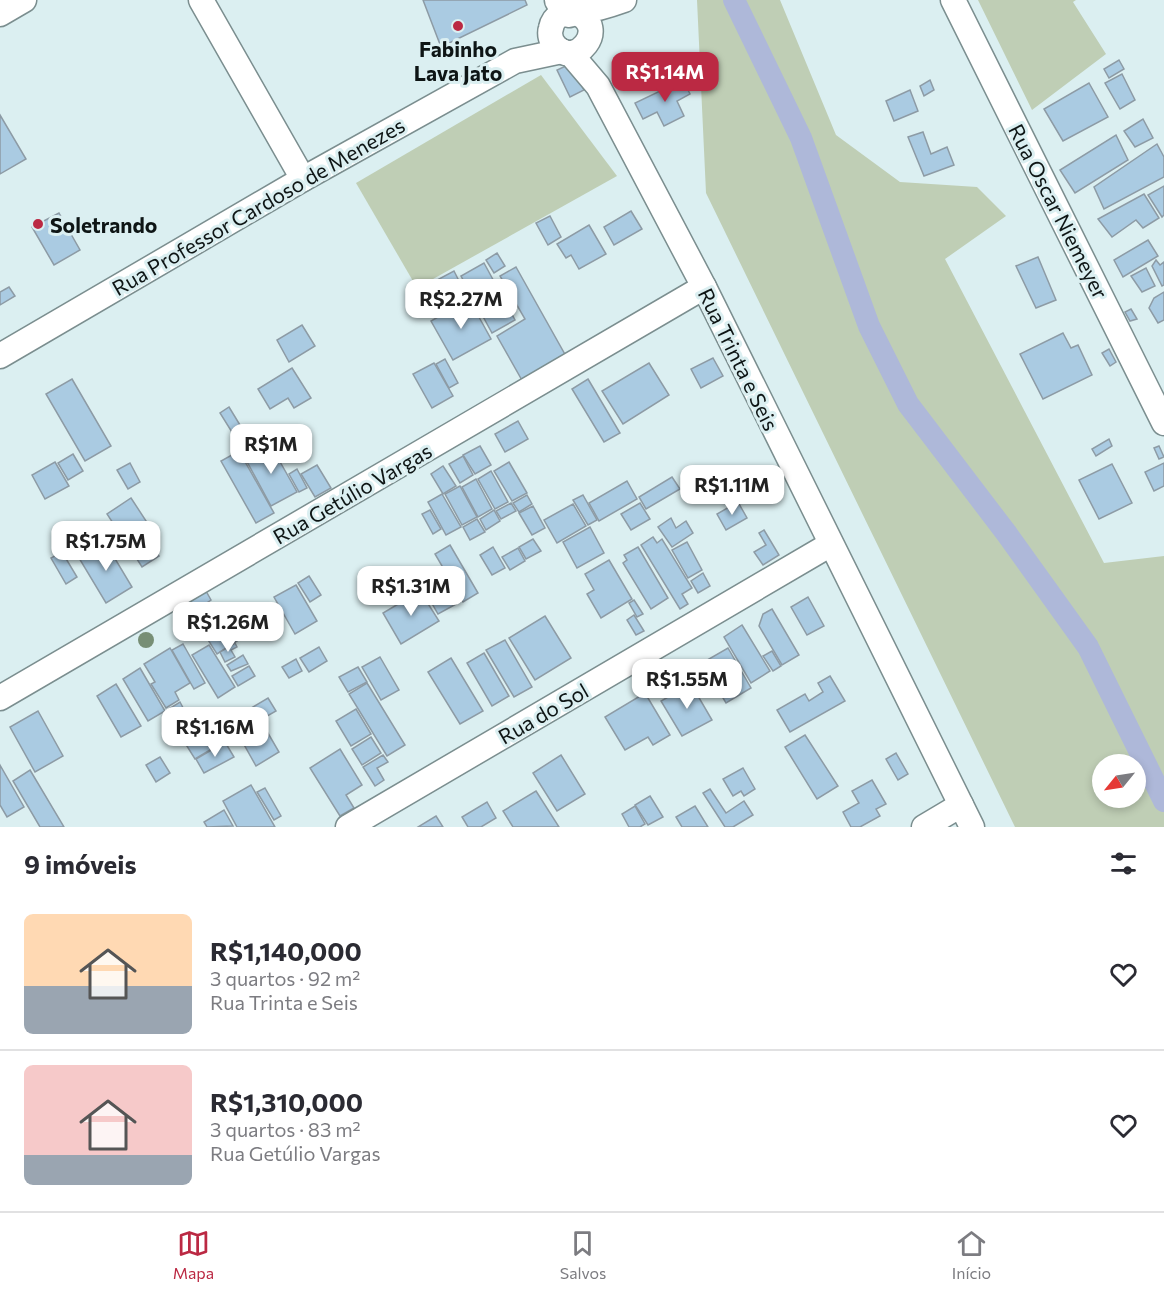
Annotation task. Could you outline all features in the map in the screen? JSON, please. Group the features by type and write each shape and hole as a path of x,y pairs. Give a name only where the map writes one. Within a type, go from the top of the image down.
{"street":[{"path":"0,14 24,0"},
{"path":"201,0 303,179"},
{"name":"Rua Oscar Niemeyer","path":"953,0 1164,423"},
{"name":"Rua Professor Cardoso de Menezes","path":"518,59 564,13 623,1"},
{"name":"Rua Professor Cardoso de Menezes","path":"0,356 303,179 518,59 577,46 623,1"},
{"path":"564,13 584,17 588,24 591,32 577,46 555,46 551,39 564,13"},
{"name":"Rua Trinta e Seis","path":"577,46 597,67 598,86 704,287 972,827"},
{"name":"Rua Getúlio Vargas","path":"0,698 704,287"},
{"name":"Rua do Sol","path":"348,827 831,544"},
{"path":"924,827 962,805"}],"green space":[{"path":"697,0 780,0 836,135 900,182 977,187 1006,216 945,259 1104,563 1164,556 1164,827 1015,827 706,193"},
{"path":"978,0 1076,0 1073,2 1106,54 1032,110"},
{"path":"541,75 617,176 417,288 356,183"}],"building":[{"name":"Fabinho Lava Jato","path":"423,0 525,0 527,5 441,47"},
{"path":"1119,60 1124,69 1109,78 1104,69"},
{"path":"670,61 672,65 679,62 684,74 662,84 654,68"},
{"path":"570,64 584,90 570,97 557,70"},
{"path":"1122,74 1135,100 1120,109 1105,83"},
{"path":"683,80 690,94 677,101 684,116 664,126 657,112 643,119 635,103"},
{"path":"930,80 934,90 924,96 920,86"},
{"path":"1089,83 1108,117 1063,141 1044,109"},
{"path":"910,90 918,111 894,121 886,101"},
{"path":"0,115 26,159 0,174"},
{"path":"1143,119 1153,138 1135,147 1124,131"},
{"path":"923,132 931,154 947,147 954,165 924,176 908,137"},
{"path":"1116,135 1128,160 1075,193 1060,170"},
{"path":"1157,144 1164,157 1164,177 1104,209 1094,187"},
{"path":"1164,186 1164,215 1162,217 1148,195"},
{"path":"1144,194 1159,218 1143,228 1136,220 1112,237 1098,219"},
{"path":"631,211 642,229 614,245 604,227"},
{"path":"59,213 80,250 54,265 32,227"},
{"path":"550,216 561,237 548,245 536,223"},
{"path":"589,225 606,254 579,269 571,255 566,258 557,244"},
{"path":"1148,240 1158,256 1123,277 1114,260"},
{"path":"497,253 505,266 494,273 486,260"},
{"path":"1038,257 1056,300 1036,308 1016,266"},
{"path":"1156,260 1160,265 1164,262 1164,285 1162,286 1152,266"},
{"path":"484,263 515,320 492,333 461,276"},
{"path":"516,267 567,358 523,382 497,336 525,319 500,276"},
{"path":"1146,268 1155,286 1142,292 1131,276"},
{"path":"454,271 464,291 447,300 437,280"},
{"path":"435,282 442,294 420,306 413,294"},
{"path":"9,287 15,296 0,305 0,292"},
{"path":"1164,292 1164,320 1158,323 1149,308 1154,298"},
{"path":"469,299 491,339 453,360 431,321"},
{"path":"1131,309 1137,319 1130,321 1125,312"},
{"path":"302,325 315,346 289,362 277,340"},
{"path":"1063,333 1071,348 1078,345 1092,375 1043,399 1020,354"},
{"path":"1109,349 1116,362 1110,366 1102,353"},
{"path":"713,358 723,376 701,388 691,369"},
{"path":"445,359 458,383 449,388 436,364"},
{"path":"434,363 453,396 432,408 413,374"},
{"path":"649,363 669,395 623,424 602,391"},
{"path":"292,368 311,398 294,408 288,398 270,409 258,389"},
{"path":"72,379 111,446 85,461 46,394"},
{"path":"588,379 620,433 604,442 572,389"},
{"path":"229,407 254,448 245,453 220,413"},
{"path":"518,421 528,439 505,452 495,434"},
{"path":"1109,439 1112,446 1096,456 1092,449"},
{"path":"270,444 297,492 271,506 245,458"},
{"path":"480,446 491,465 475,474 463,455"},
{"path":"1159,446 1164,457 1159,459 1154,448"},
{"path":"239,451 274,513 256,523 221,461"},
{"path":"73,454 83,471 68,480 58,463"},
{"path":"463,456 473,475 460,483 449,464"},
{"path":"55,462 69,486 45,499 32,475"},
{"path":"509,462 527,493 512,501 494,471"},
{"path":"130,463 140,482 128,489 117,470"},
{"path":"1164,463 1164,486 1154,491 1145,472"},
{"path":"1112,464 1132,503 1099,519 1079,480"},
{"path":"317,465 331,488 315,497 301,474"},
{"path":"443,466 456,486 443,494 431,474"},
{"path":"297,469 307,488 299,492 289,474"},
{"path":"491,471 508,502 495,509 478,479"},
{"path":"672,477 680,489 646,509 639,497"},
{"path":"476,479 492,509 478,517 462,487"},
{"path":"627,481 637,499 599,521 589,503"},
{"path":"460,486 477,517 462,525 445,494"},
{"path":"442,494 461,527 446,535 428,502"},
{"path":"527,495 532,504 519,512 513,503"},
{"path":"583,495 597,520 588,525 573,500"},
{"path":"131,498 150,527 126,543 107,514"},
{"path":"738,502 747,518 726,530 717,514"},
{"path":"511,503 516,511 501,519 496,511"},
{"path":"640,503 650,519 631,530 621,514"},
{"path":"573,504 586,526 557,543 544,520"},
{"path":"533,506 545,528 532,535 519,513"},
{"path":"430,510 441,529 433,534 422,514"},
{"path":"494,510 500,521 486,530 480,519"},
{"path":"671,518 676,528 686,521 693,533 672,547 658,527"},
{"path":"477,519 485,532 470,540 463,527"},
{"path":"590,527 604,553 577,568 563,542"},
{"path":"151,530 156,539 151,543 159,556 142,567 128,545"},
{"path":"764,530 779,555 763,565 754,552 766,545 759,533"},
{"path":"653,537 657,543 662,539 692,588 682,594 688,604 680,609 641,545"},
{"path":"533,539 541,551 526,559 519,547"},
{"path":"105,542 132,587 106,603 79,558"},
{"path":"687,542 702,570 688,578 672,550"},
{"path":"450,545 478,593 463,602 435,554"},
{"path":"493,547 505,568 492,575 480,555"},
{"path":"638,547 668,598 651,609 623,563 627,560 624,555"},
{"path":"518,548 525,561 510,570 502,557"},
{"path":"62,552 77,577 66,584 51,558"},
{"path":"609,560 632,599 601,618 587,594 594,590 585,574"},
{"path":"703,573 710,586 698,593 691,581"},
{"path":"444,574 460,602 438,614 422,586"},
{"path":"309,576 321,595 310,602 298,583"},
{"path":"296,585 317,621 295,634 274,597"},
{"path":"206,591 211,600 193,617 186,604"},
{"path":"420,591 439,621 401,644 383,613"},
{"path":"808,597 824,626 807,635 791,607"},
{"path":"634,600 643,614 637,617 629,603"},
{"path":"276,604 282,615 277,618 270,607"},
{"path":"772,609 799,655 782,665 759,626 763,614"},
{"path":"634,615 644,631 636,635 627,620"},
{"path":"545,616 571,658 535,680 509,638"},
{"path":"222,619 237,641 217,654 203,632"},
{"path":"742,625 770,671 751,683 724,637"},
{"path":"505,640 532,687 514,697 486,650"},
{"path":"235,643 237,647 231,650 235,657 225,662 220,652"},
{"path":"183,644 205,683 194,689 172,650"},
{"path":"209,645 235,687 218,698 192,655"},
{"path":"319,647 327,661 309,672 300,658"},
{"path":"170,648 190,683 175,692 179,700 166,708 151,684 155,682 144,664"},
{"path":"728,648 751,688 726,703 702,663"},
{"path":"772,651 781,666 773,671 763,656"},
{"path":"484,653 509,696 492,706 467,663"},
{"path":"243,655 248,664 231,671 227,665"},
{"path":"380,657 399,690 381,700 362,667"},
{"path":"451,658 483,711 460,724 428,672"},
{"path":"296,659 302,671 289,678 282,667"},
{"path":"249,666 255,676 238,686 232,676"},
{"path":"358,667 367,682 348,692 339,677"},
{"path":"140,668 165,711 148,721 123,679"},
{"path":"830,676 845,701 790,732 777,710 805,694 809,701 823,692 818,683"},
{"path":"367,683 405,745 387,756 349,694"},
{"path":"116,684 141,726 121,737 97,696"},
{"path":"691,684 712,720 682,736 661,701"},
{"path":"645,693 670,735 653,745 648,737 625,750 605,717"},
{"path":"268,698 276,711 255,723 248,710"},
{"path":"180,702 189,719 176,727 167,710"},
{"path":"356,709 371,734 351,746 336,721"},
{"path":"38,711 63,756 35,772 10,727"},
{"path":"247,712 254,724 195,759 185,743 225,718 228,724"},
{"path":"265,728 279,752 256,766 242,741"},
{"path":"805,735 838,786 817,799 785,747"},
{"path":"371,737 381,753 362,765 352,749"},
{"path":"225,742 234,757 204,773 196,759"},
{"path":"340,749 362,785 346,795 354,808 340,816 310,768"},
{"path":"896,753 908,774 898,780 886,759"},
{"path":"383,755 388,762 377,768 384,780 375,786 363,767"},
{"path":"561,755 585,794 557,811 533,773"},
{"path":"160,757 170,773 156,782 146,765"},
{"path":"0,765 24,807 7,817 0,805"},
{"path":"743,768 755,789 744,796 741,791 733,796 723,779"},
{"path":"30,770 64,827 40,827 13,781"},
{"path":"872,780 886,804 876,809 880,816 860,827 851,827 843,812 859,803 852,791"},
{"path":"251,785 275,827 237,827 223,801"},
{"path":"265,788 281,816 274,820 257,792"},
{"path":"710,789 726,813 744,801 753,815 733,827 725,827 703,793"},
{"path":"536,791 559,827 513,827 503,811"},
{"path":"650,796 663,817 648,825 635,805"},
{"path":"487,802 496,818 481,827 468,827 462,817"},
{"path":"635,806 645,824 640,827 629,827 622,814"},
{"path":"695,806 708,827 682,827 676,817"},
{"path":"224,810 233,826 207,827 204,822"},
{"path":"436,816 443,827 418,827"}],"waterway":[{"path":"734,0 801,138 869,326 908,404 1007,534 1088,647 1164,801"}],"place":[{"name":"Fabinho Lava Jato","path":"458,26"},
{"name":"Soletrando","path":"38,224"}]}
